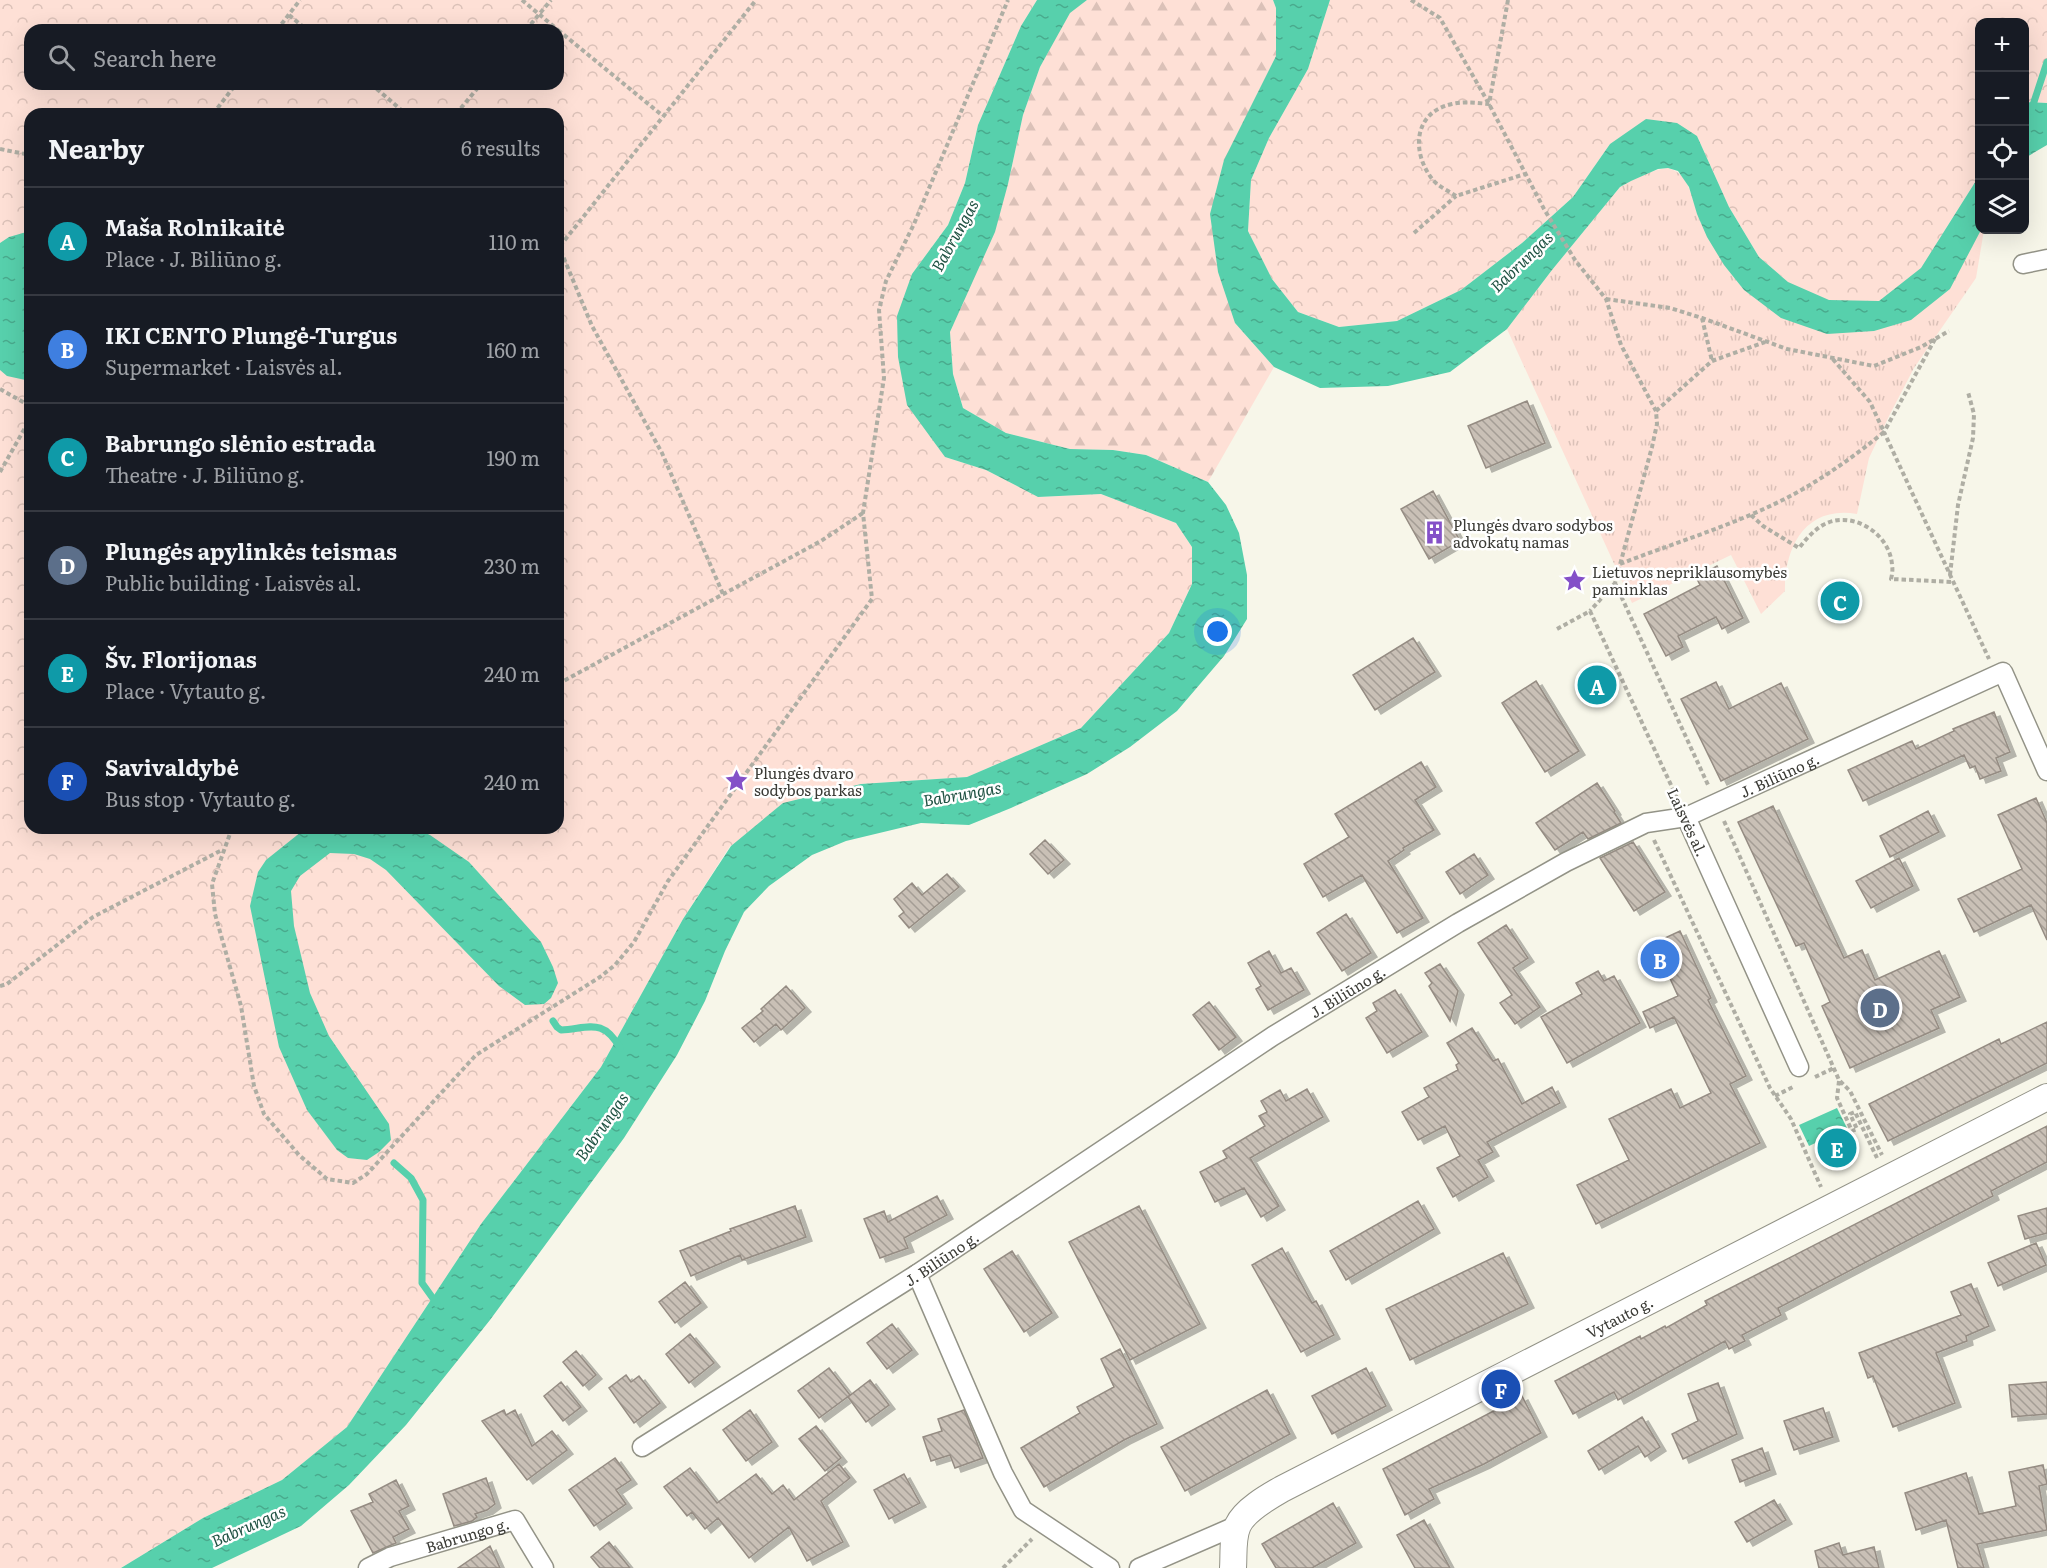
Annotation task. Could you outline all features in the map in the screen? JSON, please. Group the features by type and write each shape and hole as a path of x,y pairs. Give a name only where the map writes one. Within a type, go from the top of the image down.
{"main road":[{"name":"Vytauto g.","path":"1238,1525 1257,1504 1282,1489 2047,1097"},
{"path":"1233,1568 1238,1525"}],"street":[{"path":"2023,264 2047,259"},
{"name":"J. Biliūno g.","path":"642,1447 917,1274 1273,1036 1458,923 1566,862 1646,823 1686,818 2003,672 2047,771"},
{"name":"Laisvės al.","path":"1686,818 1798,1067"},
{"path":"917,1274 1003,1473 1023,1510 1110,1568"},
{"name":"Babrungo g.","path":"368,1568 390,1557 514,1520 544,1568"},
{"path":"1139,1568 1238,1525"}],"path":[{"path":"282,24 300,0"},
{"path":"522,0 550,24"},
{"path":"531,24 551,0"},
{"path":"564,240 756,0"},
{"path":"229,834 212,884 215,914 242,1006 254,1086 264,1114 298,1155 327,1179 353,1183 367,1174 476,1055 600,977 615,965 633,942 668,881 872,599 863,513 884,378 879,310 886,280 914,224 1008,0"},
{"path":"1411,0 1440,18 1489,104 1544,209 1575,260 1606,300 1621,345 1656,411 1657,424 1615,583 1590,611 1557,629"},
{"path":"1489,104 1508,0"},
{"path":"289,15 300,24"},
{"path":"564,35 663,117"},
{"path":"218,108 231,90"},
{"path":"378,90 399,108"},
{"path":"461,108 476,90"},
{"path":"1456,196 1435,183 1423,166 1418,151 1418,137 1434,112 1450,104 1467,102 1489,104"},
{"path":"0,149 24,154"},
{"path":"1414,233 1456,196 1525,174"},
{"path":"564,258 591,326 662,453 723,594"},
{"path":"1606,300 1670,308 1786,349 1874,366 1901,356 1949,331"},
{"path":"1702,318 1712,361"},
{"path":"1620,564 1751,515 1796,493 1844,464 1884,432 1935,339"},
{"path":"1656,411 1712,361 1765,342"},
{"path":"1831,357 1870,402 1988,657"},
{"path":"0,389 24,403"},
{"path":"1950,576 1958,505 1972,438 1974,414 1968,392"},
{"path":"0,472 24,430"},
{"path":"564,681 821,541 863,513"},
{"path":"1751,515 1763,526 1799,548 1809,535 1824,524 1842,520 1857,522 1872,530 1886,545 1892,564 1891,579 1953,582"},
{"path":"1615,583 1839,1080 1850,1091 1882,1156"},
{"name":"Laisvės al.","path":"1590,611 1686,818"},
{"path":"1646,823 1770,1088 1791,1119 1822,1187"},
{"path":"0,986 7,984 93,917 223,849"},
{"path":"1839,1080 1837,1098 1852,1131 1857,1129 1850,1114 1855,1112 1877,1159"},
{"path":"1003,1568 1045,1524"}],"green space":[{"name":"Plungės dvaro sodybos parkas","path":"0,0 1037,0 1021,26 978,125 965,183 948,225 912,274 945,457 986,470 1038,497 1101,494 1176,523 1192,547 1192,584 1169,633 1081,728 967,777 861,784 730,846 683,919 601,1067 481,1224 347,1427 282,1480 203,1518 121,1568 0,1568"},
{"path":"1087,0 1273,0 1276,8 1276,56 1253,104 1235,323 1274,367 1208,482 1146,455 1113,450 1070,449 1006,433 963,408 953,374 950,332 1008,184 1023,115 1040,67 1070,12"},
{"path":"1330,0 2047,0 2047,103 2029,102 2029,18 1975,18 1975,182 1921,268 1879,301 1829,300 1788,282 1759,257 1729,207 1697,136 1610,144 1573,197 1522,243 1461,290 1397,321 1339,327 1298,312 1272,279 1248,231 1251,180 1269,138 1308,69"},
{"path":"1668,168 1678,172 1685,179 1699,218 1709,237 1744,290 1975,232 1983,234 1976,278 1914,368 1869,458 1857,514 1839,513 1824,516 1802,533 1789,559 1785,591 1761,614 1731,555 1632,603 1507,329 1620,187 1655,171"}],"water":[{"name":"Babrungas","path":"1037,0 1087,0 1070,13 1040,67 1023,115 995,232 950,332 953,374 963,408 1006,433 1070,449 1113,450 1146,455 1208,482 1226,505 1239,533 1247,575 1247,619 1224,656 1177,711 1130,747 1087,774 969,825 921,823 846,841 812,855 769,886 744,912 705,1001 677,1055 624,1138 490,1320 406,1425 349,1485 301,1526 212,1568 121,1568 203,1518 282,1480 347,1427 481,1224 601,1067 683,919 731,846 783,803 861,784 967,777 1081,728 1169,633 1192,584 1192,547 1176,523 1101,494 1038,497 986,470 945,457 907,405 898,357 897,316 912,274 948,225 965,183 978,125 1021,26"},
{"name":"Babrungas","path":"1273,0 1330,0 1308,69 1269,138 1251,180 1248,231 1272,279 1298,312 1339,327 1397,321 1461,290 1522,243 1573,197 1610,144 1646,119 1677,123 1697,136 1729,207 1759,257 1788,282 1829,300 1879,301 1921,268 1975,182 1975,234 1979,234 1950,289 1911,320 1874,331 1827,334 1781,318 1744,290 1724,265 1707,237 1689,187 1678,171 1668,168 1658,169 1620,187 1507,329 1450,372 1388,386 1320,388 1274,367 1235,323 1218,272 1210,214 1224,160 1276,56 1276,8"},
{"path":"2029,102 2047,103 2047,145 2029,156"},
{"path":"24,233 24,380 7,376 0,370 0,243 9,237"},
{"path":"298,834 428,834 469,862 541,942 558,983 551,998 544,1004 525,1005 499,986 386,870 370,859 354,854 330,853 300,876 291,891 294,926 310,993 329,1036 389,1124 391,1140 379,1152 367,1160 348,1158 337,1150 307,1110 279,1047 250,906 258,872 266,860"},
{"path":"1837,1108 1847,1128 1809,1146 1799,1125"}],"building":[{"path":"1527,401 1545,443 1486,468 1468,426"},
{"name":"Plungės dvaro sodybos advokatų namas","path":"1433,491 1460,541 1429,559 1401,509"},
{"path":"1717,566 1743,618 1722,629 1716,617 1678,636 1683,647 1666,656 1644,614 1700,585 1696,577"},
{"path":"1413,638 1435,672 1375,710 1353,675"},
{"path":"1536,681 1579,751 1545,772 1502,703"},
{"path":"1716,682 1729,709 1781,683 1808,739 1721,781 1681,699"},
{"path":"1994,712 2010,752 1996,758 2001,771 1980,779 1975,766 1970,768 1964,755 1863,801 1848,770 1912,741 1916,749 1954,731 1953,729"},
{"path":"1421,762 1436,787 1415,800 1434,830 1403,848 1404,850 1388,861 1423,918 1397,933 1362,875 1323,897 1304,864 1349,837 1335,814"},
{"path":"1597,783 1621,823 1588,839 1583,832 1555,850 1536,823"},
{"path":"2036,798 2047,823 2047,940 2031,905 1974,932 1958,899 2022,869 1998,815"},
{"path":"1773,806 1844,958 1862,950 1875,980 1939,951 1960,997 1931,1010 1939,1028 1850,1068 1822,1006 1830,1002 1804,943 1796,946 1738,822"},
{"path":"1928,811 1939,832 1890,857 1880,836"},
{"path":"1045,840 1064,860 1048,874 1030,854"},
{"path":"1633,842 1665,892 1634,911 1600,858"},
{"path":"1474,854 1488,875 1460,894 1446,872"},
{"path":"1899,858 1913,886 1871,908 1856,881"},
{"path":"947,874 959,887 909,928 899,916 904,912 894,899 912,883 922,895"},
{"path":"1346,914 1371,953 1342,971 1317,933"},
{"path":"1506,925 1528,958 1513,968 1540,1007 1515,1024 1500,1003 1512,995 1478,943"},
{"path":"1680,931 1711,998 1708,1000 1746,1076 1730,1084 1760,1143 1596,1224 1577,1185 1629,1160 1609,1119 1671,1089 1680,1108 1711,1093 1674,1017 1650,1028 1643,1012 1678,996 1654,943"},
{"path":"1269,951 1281,973 1291,968 1304,990 1268,1010 1256,989 1261,986 1248,963"},
{"path":"1440,964 1458,991 1450,1021 1429,986 1432,983 1425,973"},
{"path":"1598,971 1604,981 1614,976 1640,1023 1567,1063 1541,1017 1582,994 1576,983"},
{"path":"786,986 805,1008 781,1030 776,1024 754,1042 742,1028 763,1011 761,1009"},
{"path":"1395,990 1422,1032 1387,1053 1366,1018 1377,1011 1373,1003"},
{"path":"1209,1002 1236,1037 1219,1050 1193,1015"},
{"path":"2047,1022 2047,1063 1888,1141 1869,1104 1999,1039 2001,1044"},
{"path":"1472,1028 1493,1061 1498,1059 1522,1104 1552,1087 1560,1103 1487,1142 1493,1152 1478,1160 1488,1177 1453,1197 1437,1168 1460,1156 1445,1126 1418,1140 1402,1112 1429,1097 1424,1088 1458,1070 1456,1065 1459,1063 1447,1043"},
{"path":"1307,1089 1323,1117 1250,1158 1279,1206 1261,1217 1244,1188 1215,1202 1200,1172 1227,1158 1223,1151 1265,1126 1259,1116 1267,1112 1261,1101 1280,1090 1286,1101"},
{"path":"2047,1126 2047,1162 1991,1191 1993,1196 1778,1308 1781,1315 1742,1335 1745,1341 1729,1349 1725,1341 1618,1400 1614,1392 1573,1414 1555,1381 1640,1336 1641,1339 1665,1326 1666,1328 1707,1305 1705,1301"},
{"path":"937,1196 947,1215 904,1238 908,1248 880,1258 864,1219 884,1211 888,1222"},
{"path":"1418,1201 1434,1229 1346,1280 1330,1251"},
{"path":"795,1206 806,1237 742,1260 740,1255 691,1276 680,1251 731,1231 730,1229"},
{"path":"1139,1206 1200,1324 1130,1360 1069,1242"},
{"path":"2047,1208 2047,1233 2025,1239 2018,1216"},
{"path":"2036,1243 2046,1265 1998,1286 1988,1263"},
{"path":"1282,1248 1312,1303 1316,1301 1334,1335 1301,1352 1252,1265"},
{"path":"1012,1251 1052,1313 1024,1332 984,1269"},
{"path":"1503,1253 1528,1304 1410,1360 1386,1309"},
{"path":"685,1282 701,1303 675,1323 659,1302"},
{"path":"1971,1284 1989,1326 1966,1336 1967,1341 1936,1353 1955,1403 1893,1427 1873,1376 1868,1378 1859,1353 1961,1315 1951,1292"},
{"path":"892,1324 912,1350 887,1369 867,1343"},
{"path":"690,1334 714,1363 689,1383 666,1354"},
{"path":"1120,1349 1157,1424 1124,1440 1044,1487 1021,1448 1080,1413 1077,1407 1114,1387 1101,1359"},
{"path":"576,1351 596,1375 583,1386 563,1362"},
{"path":"829,1368 850,1395 819,1418 798,1391"},
{"path":"1366,1368 1386,1406 1332,1434 1312,1396"},
{"path":"626,1375 631,1382 639,1376 660,1403 634,1423 609,1388"},
{"path":"870,1380 889,1405 866,1422 848,1397"},
{"path":"561,1382 581,1407 563,1421 544,1396"},
{"path":"2047,1382 2047,1414 2012,1417 2009,1385"},
{"path":"1718,1383 1737,1434 1683,1459 1672,1434 1698,1421 1688,1394"},
{"path":"1267,1390 1290,1434 1185,1491 1161,1447"},
{"path":"1522,1396 1541,1433 1484,1464 1429,1489 1434,1499 1405,1515 1383,1469"},
{"path":"1823,1408 1833,1437 1794,1450 1784,1421"},
{"path":"504,1410 506,1415 515,1410 532,1446 552,1431 567,1450 527,1480 482,1421"},
{"path":"750,1410 772,1442 746,1461 723,1430"},
{"path":"964,1410 983,1458 955,1468 950,1455 931,1461 923,1437 942,1431 938,1419"},
{"path":"1642,1417 1660,1447 1645,1457 1638,1446 1599,1470 1588,1451"},
{"path":"816,1426 841,1458 825,1471 799,1439"},
{"path":"1762,1448 1770,1470 1740,1482 1732,1460"},
{"path":"615,1458 631,1480 616,1490 626,1504 594,1526 569,1490"},
{"path":"839,1464 850,1478 821,1501 843,1542 807,1561 789,1527 749,1558 718,1518 705,1529 692,1512 687,1516 664,1487 690,1468 717,1503 756,1474 772,1494 783,1485 794,1500"},
{"path":"2043,1465 2047,1484 2039,1486 2047,1530 1977,1544 1984,1568 1958,1568 1946,1520 1916,1530 1905,1493 1966,1473 1979,1514 2016,1506 2009,1472"},
{"path":"904,1474 920,1503 889,1519 874,1490"},
{"path":"486,1478 495,1504 475,1514 477,1517 472,1521 454,1526 443,1494"},
{"path":"396,1480 409,1506 399,1511 409,1529 393,1537 396,1543 373,1553 351,1511 373,1502 369,1494"},
{"path":"1774,1500 1786,1520 1747,1542 1735,1522"},
{"path":"1333,1503 1356,1543 1312,1568 1276,1568 1262,1544"},
{"path":"1424,1520 1450,1568 1415,1568 1397,1535"},
{"path":"609,1542 630,1568 600,1568 591,1557"},
{"path":"1839,1543 1843,1555 1874,1547 1879,1568 1819,1568 1815,1551"},
{"path":"490,1546 500,1568 458,1568"}],"waterway":[{"path":"2031,111 2047,62"},
{"path":"553,1021 561,1030 588,1027 602,1029 608,1032 620,1048"},
{"path":"394,1163 411,1178 423,1200 422,1283 437,1304"}],"place":[{"name":"Plungės dvaro sodybos advokatų namas","path":"1435,533"},
{"name":"Lietuvos nepriklausomybės paminklas","path":"1574,580"},
{"name":"Babrungo slėnio estrada","path":"1840,601"},
{"name":"Maša Rolnikaitė","path":"1597,685"},
{"name":"Plungės dvaro sodybos parkas","path":"736,781"},
{"name":"IKI CENTO Plungė-Turgus","path":"1660,959"},
{"name":"Plungės apylinkės teismas","path":"1880,1008"},
{"name":"Šv. Florijonas","path":"1837,1148"},
{"name":"Savivaldybė","path":"1501,1389"}]}
